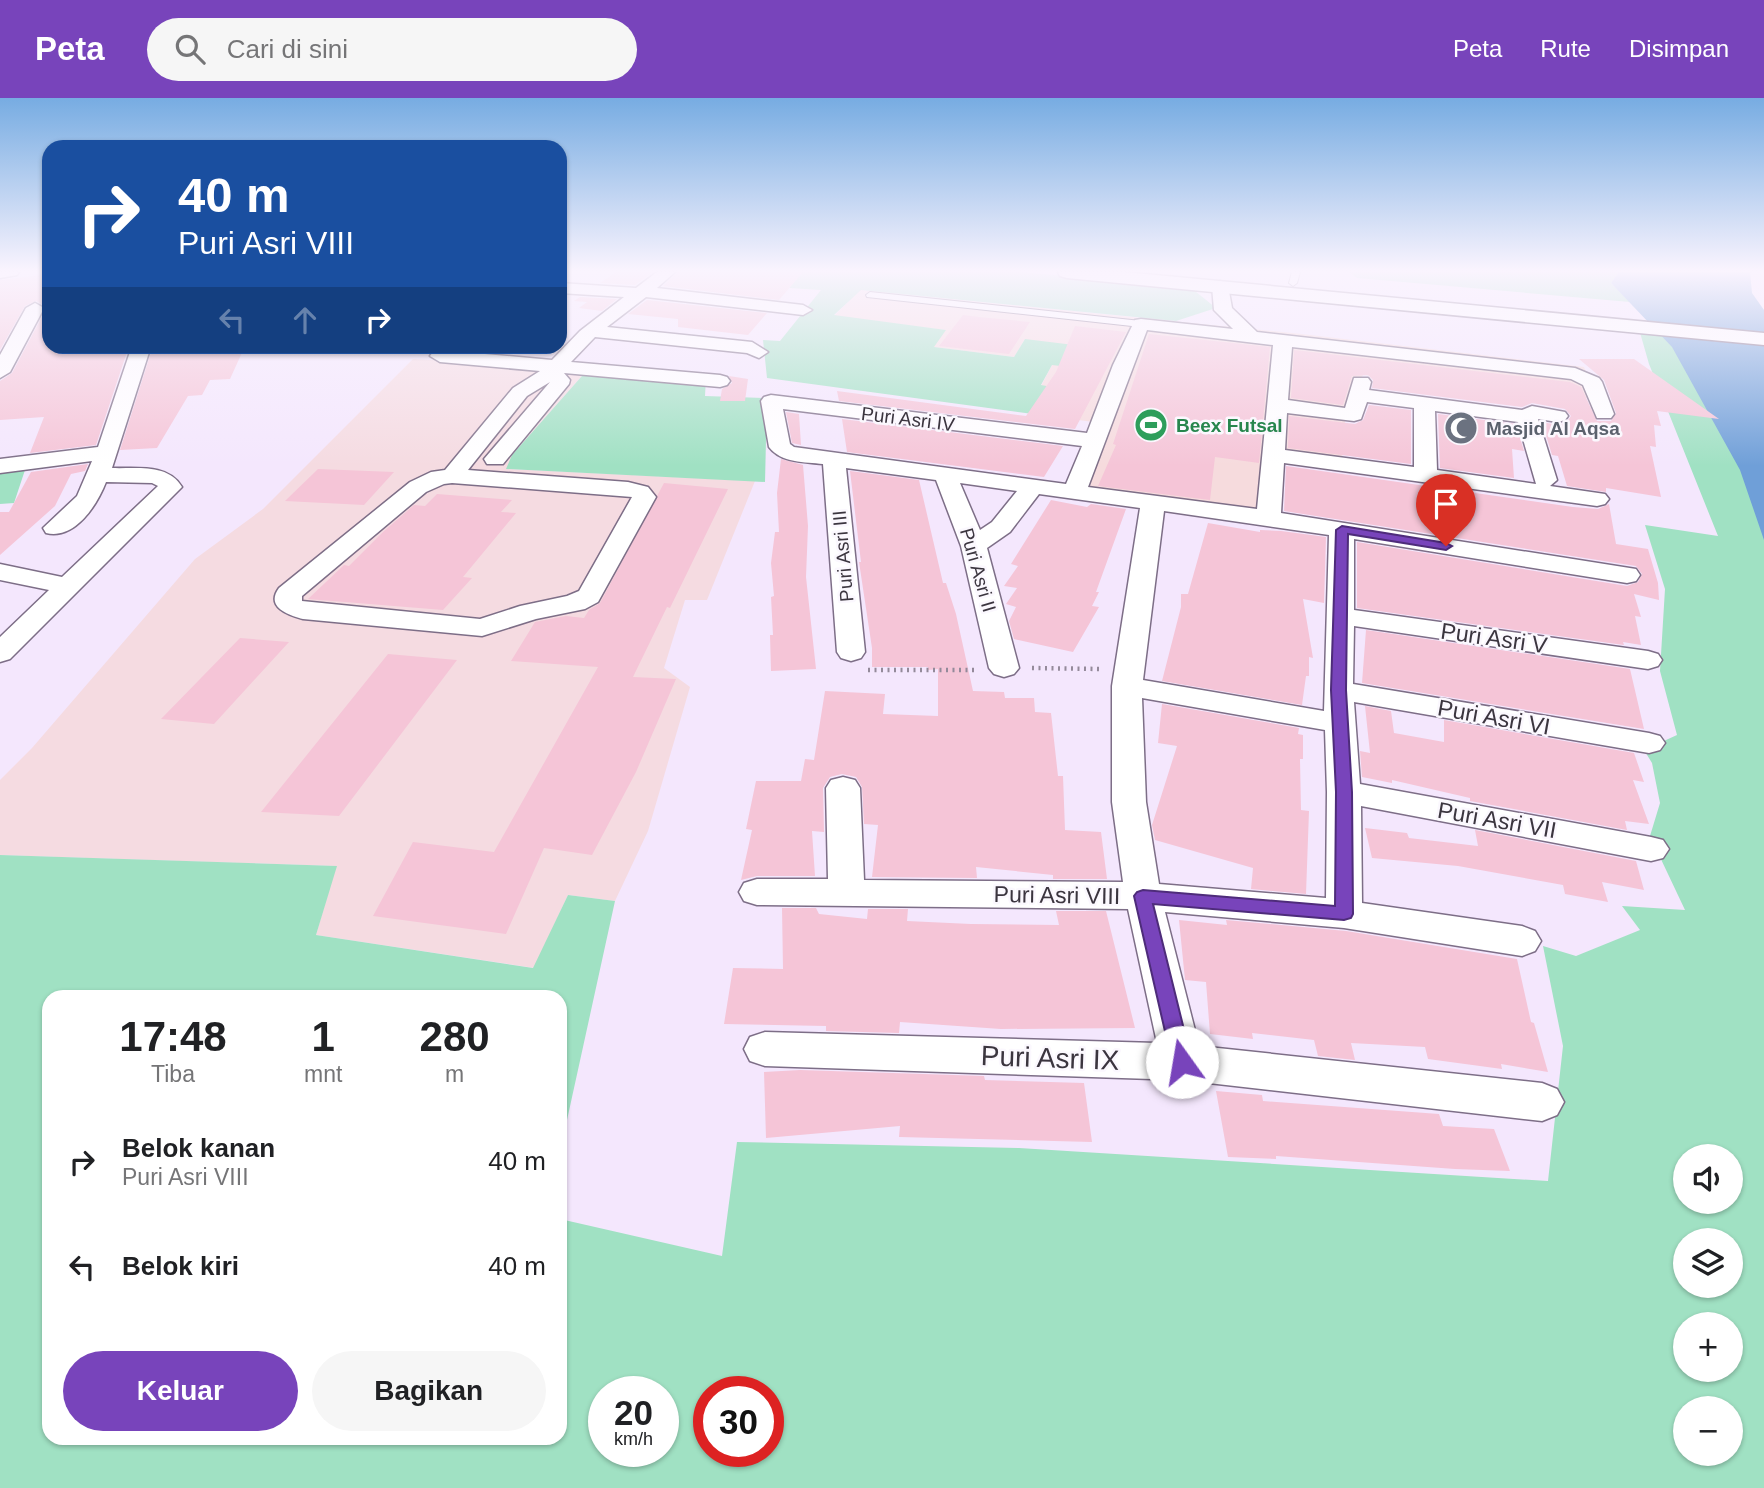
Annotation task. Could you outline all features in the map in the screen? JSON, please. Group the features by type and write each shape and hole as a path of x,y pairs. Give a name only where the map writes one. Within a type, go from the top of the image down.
{"street":[{"path":"0,372 23,337"},
{"path":"452,476 520,392 553,369 585,337"},
{"path":"631,337 752,348 759,352"},
{"path":"1074,492 1095,441 1112,388 1135,337"},
{"path":"1265,337 1574,374 1592,382 1604,414"},
{"path":"1268,518 1283,339"},
{"path":"55,528 88,498 140,354"},
{"path":"440,356 553,369 720,381"},
{"path":"480,477 559,384 560,380 553,369"},
{"path":"1277,405 1354,415 1360,387 1424,404 1527,417"},
{"name":"Puri Asri IV","path":"834,461 788,453 782,449 771,401 1095,441"},
{"path":"1424,404 1426,475"},
{"path":"1527,417 1532,412 1558,416"},
{"path":"1527,417 1545,480"},
{"path":"1273,454 1597,499"},
{"path":"834,461 1268,518 1627,575"},
{"name":"Puri Asri III","path":"834,461 851,652"},
{"path":"0,466 102,464 166,480 170,487 0,653"},
{"name":"Puri Asri II","path":"945,474 974,546 1004,668"},
{"path":"452,476 632,489 644,497 589,596 576,603 537,610 482,628 303,611 289,605 288,594 418,486 439,477 452,476"},
{"path":"974,546 1001,527 1032,488"},
{"path":"1153,503 1127,686 1129,802 1143,896 1182,1062"},
{"path":"1342,530 1338,690 1344,792 1344,914"},
{"path":"0,572 68,586"},
{"name":"Puri Asri V","path":"1339,616 1648,660"},
{"path":"1127,686 1339,723"},
{"name":"Puri Asri VI","path":"1338,690 1649,743"},
{"path":"843,788 846,893"},
{"name":"Puri Asri VII","path":"1344,792 1651,849"},
{"name":"Puri Asri VIII","path":"757,892 1143,896 1344,914 1522,941"},
{"name":"Puri Asri IX","path":"765,1049 1182,1062 1542,1102"}],"shaded area":[{"path":"940,337 1326,337 1584,367 1597,399 1363,375 1346,408 1342,462 1285,454 1276,524 1065,495 1094,422 1078,420 1041,386 1052,365 1025,339 1014,357 933,347"},
{"path":"413,359 589,368 512,455 507,469 755,481 707,600 685,600 664,668 690,687 648,831 615,901 568,895 534,968 316,935 336,866 0,855 0,780 32,748 195,559 263,509"}],"green space":[{"path":"783,337 941,337 934,347 1014,357 1025,339 1107,349 1102,371 1052,365 1041,385 1091,394 1078,420 767,378 763,340 780,341"},
{"path":"1641,337 1675,337 1764,465 1764,1488 0,1488 0,855 337,866 316,935 533,968 568,895 615,901 567,1120 567,990 42,990 42,1445 567,1445 567,1221 722,1256 737,1142 1019,1148 1548,1181 1563,1046 1543,946 1576,956 1640,930 1622,906 1685,910 1650,836 1660,803 1652,763 1644,750 1677,735 1660,671 1665,589 1645,525 1718,536 1649,364"},
{"path":"589,368 706,378 705,396 767,398 765,482 506,469 512,455"},
{"path":"27,464 14,503 0,504 0,468"}],"water":[{"path":"1662,337 1764,337 1764,540 1740,470 1672,347"}],"building":[{"path":"0,337 7,337 0,350"},
{"path":"31,337 42,337 42,354 126,354 96,445 30,453 44,417 0,420 0,381 12,373"},
{"path":"946,337 1020,337 1009,354 939,346"},
{"path":"1071,337 1123,337 1075,429 839,401 837,391 1026,416 1056,372"},
{"path":"1148,337 1176,337 1270,347 1259,463 1215,457 1210,500 1098,486 1116,445 1113,444"},
{"path":"1294,350 1570,382 1581,387 1597,421 1611,421 1616,413 1604,380 1579,359 1634,359 1719,419 1657,411 1661,426 1654,425 1656,447 1650,446 1661,497 1606,488 1606,492 1567,486 1558,456 1552,455 1542,422 1558,425 1566,423 1571,416 1565,409 1532,403 1522,407 1372,388 1373,380 1368,375 1352,376 1343,405 1291,398"},
{"path":"150,354 241,354 230,379 210,380 202,395 188,396 157,448 120,450"},
{"path":"729,376 748,379 745,401 720,401 722,389 732,383"},
{"path":"1369,405 1411,410 1411,464 1288,448 1289,416 1355,424 1363,420"},
{"path":"786,412 799,414 801,445 792,443"},
{"path":"1438,414 1516,424 1524,451 1512,449 1514,478 1440,468"},
{"path":"842,419 1063,446 1044,477 847,452"},
{"path":"781,459 803,465 808,526 806,577 816,669 771,671 771,597 774,596 771,563 775,532 779,532 777,493"},
{"path":"88,464 85,471 71,474 55,506 0,555 0,512 9,512 31,472"},
{"path":"1286,466 1573,507 1598,509 1609,504 1616,544 1648,549 1658,583 1659,600 1634,594 1641,617 1635,616 1641,645 1623,642 1624,645 1357,608 1357,542 1627,586 1638,582 1642,574 1636,566 1284,511"},
{"path":"318,469 394,472 364,505 285,501"},
{"path":"850,471 919,480 943,583 946,583 956,614 973,691 1004,692 1005,698 1034,698 1035,712 1051,713 1058,776 1063,776 1065,830 1101,832 1107,879 1053,879 1053,875 976,867 977,878 872,877 878,825 864,824 862,787 856,777 842,774 830,777 823,788 824,832 812,831 815,876 757,876 741,880 752,830 746,829 756,781 801,781 805,759 814,760 825,691 885,694 883,714 938,716 938,669 872,667 872,648 859,562"},
{"path":"664,483 728,489 633,677 676,679 636,772 592,855 544,848 506,934 373,916 413,842 494,852 598,667 511,661 535,622 566,616 584,618 589,610 600,603"},
{"path":"437,494 512,500 501,512 516,513 463,577 472,578 443,610 308,599 344,565 349,566 414,505 425,506"},
{"path":"1051,500 1087,507 1091,504 1126,509 1092,606 1099,607 1073,652 1014,639 1009,621 1016,607 1006,604 1017,588 1004,586 1018,566 1011,564"},
{"path":"1208,523 1260,532 1281,531 1326,537 1324,603 1303,599 1313,658 1309,657 1309,676 1306,676 1302,705 1162,681 1181,607 1181,594 1188,594"},
{"path":"1366,630 1630,669 1644,729 1362,683"},
{"path":"240,638 289,642 214,724 161,719"},
{"path":"388,654 457,660 339,816 261,812"},
{"path":"1162,704 1299,728 1298,734 1303,735 1303,759 1300,759 1301,810 1309,811 1306,894 1251,889 1253,868 1155,840 1152,825 1177,746 1158,743"},
{"path":"1365,706 1391,711 1394,733 1444,742 1444,720 1634,753 1644,782 1633,780 1649,824 1625,821 1627,830 1470,801 1470,798 1392,780 1392,783 1362,777 1360,751 1370,753"},
{"path":"1365,828 1407,833 1409,838 1478,846 1475,830 1636,861 1644,890 1602,882 1608,902 1565,894 1563,885 1458,866 1372,858"},
{"path":"782,908 816,908 819,914 867,919 868,909 908,909 907,921 1059,925 1056,911 1106,911 1135,1028 1001,1029 900,1022 899,1033 826,1031 826,1026 724,1024 733,968 783,969"},
{"path":"1179,920 1227,925 1226,920 1346,931 1517,959 1531,1022 1534,1023 1548,1072 1501,1064 1502,1069 1428,1059 1425,1047 1351,1043 1355,1060 1318,1056 1314,1040 1252,1033 1253,1039 1210,1034 1206,982 1185,980"},
{"path":"800,1070 984,1076 985,1080 1084,1083 1092,1142 899,1137 900,1126 766,1138 764,1072"},
{"path":"1216,1091 1262,1095 1263,1101 1439,1114 1443,1126 1494,1129 1510,1171 1276,1156 1276,1159 1228,1157"}],"place":[{"name":"Beex Futsal","path":"1151,425"},
{"name":"Masjid Al Aqsa","path":"1461,428"}],"route":[{"path":"1182,1062 1143,896 1344,914 1344,792 1338,690 1342,530 1446,546"}]}
